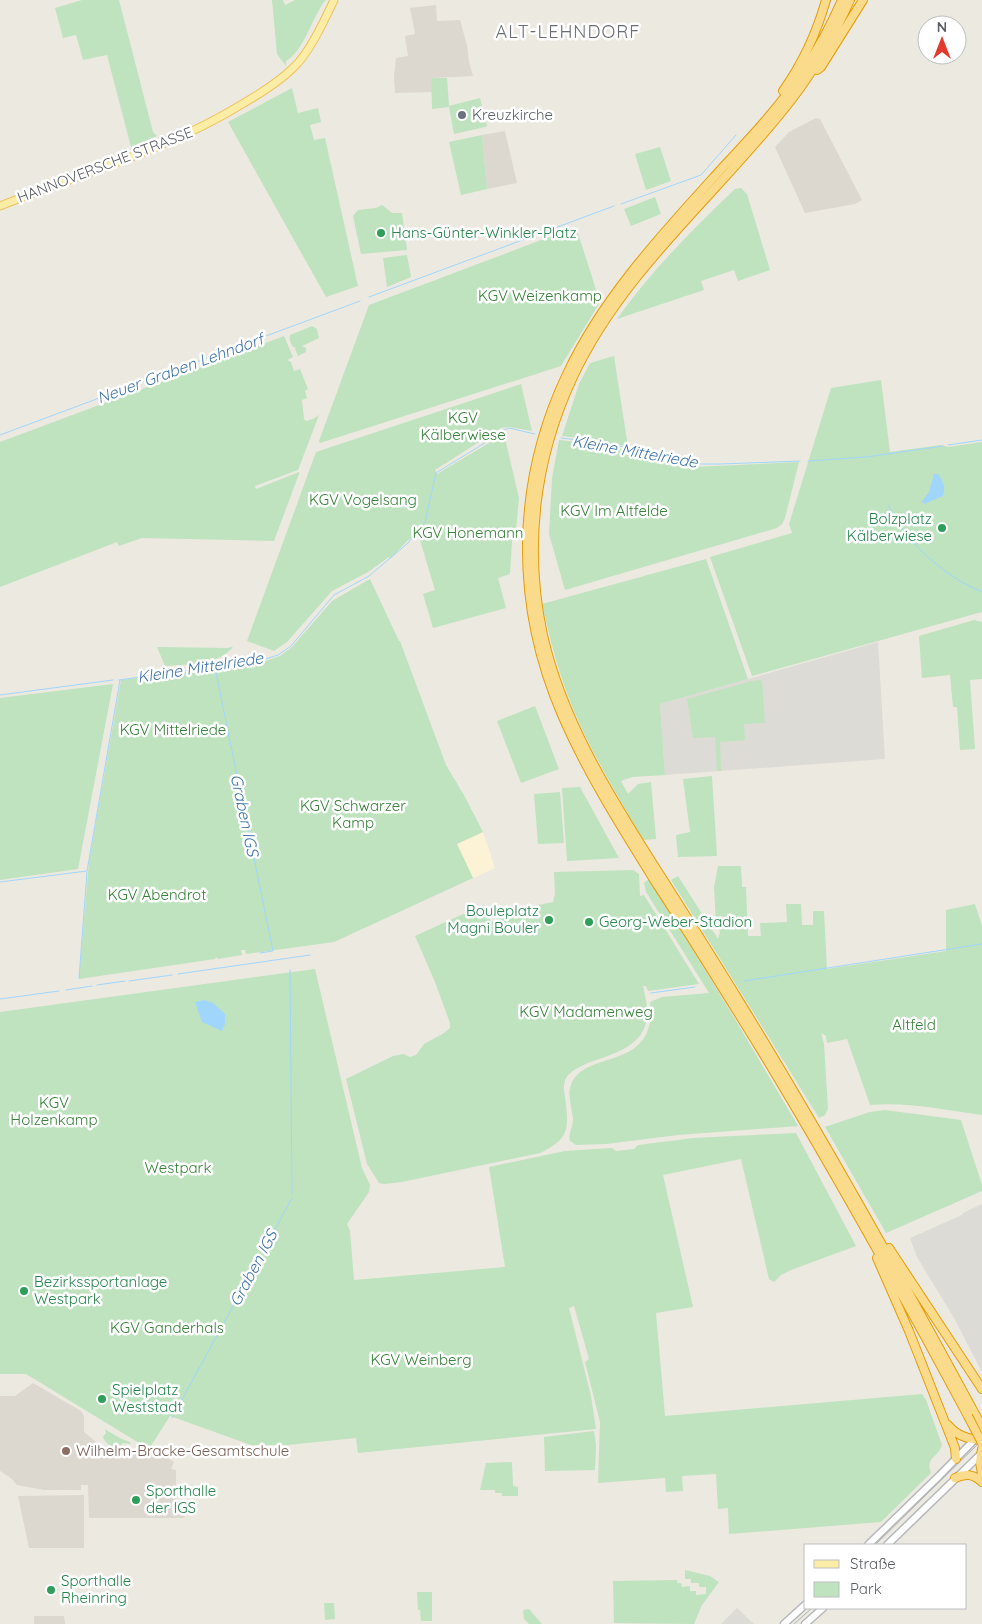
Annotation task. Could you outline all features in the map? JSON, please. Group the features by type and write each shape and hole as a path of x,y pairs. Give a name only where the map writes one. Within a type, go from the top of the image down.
{"highway":[{"path":"761,126 762,118 786,86 802,59 817,27 826,0"},
{"path":"842,0 816,52 801,75 761,126 680,215 632,272 591,329 568,371 545,426 534,469 527,524 527,563 543,663 560,712 588,770 664,887 728,996 806,1118 889,1263 970,1413 979,1441"},
{"path":"533,594 534,524 541,470 553,427 575,374 596,334 638,276 686,219 771,126 809,76 836,31 850,0"},
{"path":"809,76 821,67 863,0"},
{"path":"864,1220 889,1263 982,1389"},
{"path":"889,1263 909,1331 955,1448 956,1459"},
{"path":"970,1413 982,1427"},
{"path":"944,1419 954,1431 967,1438 979,1441"},
{"path":"982,1452 982,1474"},
{"path":"955,1478 971,1474 982,1482"}],"main road":[{"name":"HANNOVERSCHE STRASSE","path":"0,206 163,145 218,119 260,93 295,67 318,32 334,0"},
{"path":"869,1544 956,1459 979,1441 982,1432"},
{"path":"888,1544 982,1452"},
{"path":"784,1624 804,1606"},
{"path":"806,1624 822,1609"}],"shaded area":[{"path":"436,5 437,21 460,20 473,76 432,78 432,92 395,93 396,58 408,56 405,36 415,34 410,8"},
{"path":"816,118 820,119 862,200 855,204 805,213 775,147 789,132"},
{"path":"505,131 517,183 487,189 482,135"},
{"path":"878,642 885,759 665,775 660,704"},
{"path":"483,832 495,868 473,878 457,844"},
{"path":"982,1204 982,1372 954,1318 917,1257 910,1238"},
{"name":"Wilhelm-Bracke-Gesamtschule","path":"33,1383 81,1411 84,1416 84,1432 106,1450 159,1452 174,1462 171,1469 176,1470 176,1501 185,1518 89,1518 88,1485 81,1485 81,1490 44,1490 17,1485 0,1471 0,1396 15,1396"},
{"path":"84,1495 84,1548 29,1548 18,1496"},
{"path":"737,1608 754,1624 721,1624"},
{"path":"34,1616 64,1616 65,1624 34,1624"}],"green space":[{"path":"82,0 119,0 153,132 157,136 131,147 107,55 83,60 76,35 63,38 55,8"},
{"path":"272,0 283,0 285,5 295,0 326,0 301,45 292,57 286,61 286,66 277,54"},
{"path":"431,78 447,78 449,106 480,98 487,126 454,134 449,107 432,109"},
{"path":"292,88 298,113 318,108 321,122 310,125 314,140 325,138 358,286 326,297 228,122"},
{"path":"482,135 487,189 461,195 449,142"},
{"path":"660,147 671,181 646,190 635,154"},
{"path":"741,188 747,194 770,270 738,281 734,270 701,281 704,290 617,319 673,251 735,189"},
{"path":"655,197 661,214 631,226 624,209"},
{"name":"Hans-Günter-Winkler-Platz","path":"382,205 392,213 402,213 407,250 361,254 353,216 358,210 376,208"},
{"name":"KGV Weizenkamp","path":"576,227 600,302 561,366 320,443 319,441 369,305"},
{"path":"407,255 411,277 387,287 383,258"},
{"path":"312,326 317,329 319,338 302,346 306,348 306,352 298,356 296,348 291,343 290,335"},
{"path":"284,336 293,357 287,360 291,362 294,371 300,369 308,389 305,391 307,398 302,400 304,419 306,421 319,415 298,470 255,486 256,489 299,472 274,541 142,538 119,546 117,542 0,587 0,442"},
{"path":"614,356 628,447 602,441 562,436 579,384 590,363"},
{"path":"881,380 890,452 982,442 982,612 752,676 710,557 792,533 789,524 831,388"},
{"path":"521,384 532,431 509,427 501,428 435,470 437,474 504,434 519,498 515,540 512,541 510,574 498,578 506,608 433,628 423,594 435,590 419,537 408,540 390,559 389,557 368,572 332,591 287,642 274,651 247,641 316,452"},
{"name":"KGV Im Altfelde","path":"559,440 612,446 692,467 799,462 785,518 777,528 565,590 549,534 552,478"},
{"path":"706,559 748,679 660,704 665,775 632,777 621,781 628,794 638,784 651,782 656,839 643,840 599,763 579,723 563,682 542,604"},
{"path":"370,579 400,641 446,765 483,832 457,844 473,878 334,942 246,954 245,950 241,950 242,955 218,959 216,957 215,959 79,979 89,861 121,680 259,663 280,656 292,647 332,601"},
{"path":"974,620 982,622 982,679 970,680 975,749 960,750 957,707 953,707 950,675 922,678 919,636"},
{"path":"157,647 233,647 219,658 210,661 165,666"},
{"path":"762,681 765,723 744,724 745,740 720,742 721,771 717,771 715,737 693,738 687,699"},
{"path":"113,684 78,869 0,880 0,698"},
{"path":"535,706 559,769 521,783 497,721"},
{"path":"712,776 717,856 678,857 676,835 690,832 683,779"},
{"path":"580,787 619,858 567,861 562,788"},
{"path":"560,792 564,843 538,844 534,794"},
{"name":"Altfeld","path":"718,866 741,866 742,887 746,887 748,936 761,936 760,923 787,922 786,904 801,904 802,925 813,925 813,911 824,911 827,969 946,951 946,910 975,904 982,926 982,1115 912,1106 870,1105 847,1039 827,1043 826,1036 821,1033 824,1044 828,1109 825,1115 819,1118 671,880 678,876 718,939 720,932 716,924 714,887"},
{"name":"KGV Madamenweg","path":"633,870 639,874 640,896 644,895 699,984 648,991 646,986 643,986 647,1005 645,1027 634,1042 626,1048 582,1066 568,1075 564,1085 567,1125 562,1137 550,1148 540,1153 402,1182 379,1183 367,1164 346,1079 393,1056 404,1054 410,1057 416,1055 424,1044 450,1028 450,1023 435,982 415,936 483,905 491,922 524,908 553,902 555,894 554,872"},
{"path":"649,879 798,1126 678,1135 606,1144 576,1145 570,1141 573,1119 570,1089 578,1074 590,1066 632,1050 643,1040 649,1024 650,1002 662,997 709,993 646,892 644,883"},
{"path":"315,969 362,1168 370,1185 369,1192 347,1224 350,1231 354,1280 505,1267 489,1167 565,1151 612,1148 616,1151 634,1149 638,1145 694,1138 796,1133 856,1246 791,1270 781,1275 774,1282 769,1279 741,1159 663,1175 693,1307 656,1313 665,1416 922,1394 926,1400 942,1445 931,1461 931,1473 881,1522 729,1534 728,1508 718,1509 716,1474 682,1476 683,1491 666,1492 665,1478 598,1483 600,1422 585,1362 589,1359 574,1306 569,1308 591,1396 596,1429 358,1453 356,1438 288,1445 251,1445 170,1416 149,1449 26,1374 0,1374 0,1012"},
{"path":"885,1110 961,1120 982,1185 982,1191 886,1233 825,1127 870,1112"},
{"name":"Spielplatz Weststadt","path":"105,1429 131,1444 123,1443 118,1447 109,1445 103,1437 106,1433"},
{"path":"594,1431 596,1445 595,1470 545,1471 544,1437"},
{"path":"512,1462 513,1486 518,1487 518,1496 502,1496 502,1493 495,1493 495,1490 480,1490 486,1463"},
{"path":"685,1570 710,1576 719,1582 702,1605 694,1624 614,1623 613,1581 677,1580 677,1583 681,1583 682,1587 690,1586 690,1591 696,1591 696,1595 706,1594 706,1587 699,1587 699,1583 691,1583 691,1579 685,1579"},
{"path":"417,1592 432,1592 432,1621 421,1621"},
{"path":"324,1603 334,1603 335,1619 325,1620"},
{"path":"529,1609 542,1624 529,1624 524,1619 523,1610"}],"water":[{"path":"934,474 938,474 943,482 943,496 924,504 922,501 929,492"},
{"path":"204,1000 213,1003 225,1014 225,1024 222,1031 202,1022 195,1002"}],"waterway":[{"name":"Neuer Graben Lehndorf","path":"621,204 701,175 736,135"},
{"name":"Neuer Graben Lehndorf","path":"369,297 614,206"},
{"name":"Neuer Graben Lehndorf","path":"0,435 360,301"},
{"name":"Kleine Mittelriede","path":"119,680 262,660 278,655 291,646 334,595 369,576 408,543 425,522 436,473 501,431 509,428 535,434"},
{"name":"Kleine Mittelriede","path":"561,438 613,444 658,458 688,464 800,461"},
{"name":"Kleine Mittelriede","path":"948,445 982,440"},
{"name":"Kleine Mittelriede","path":"808,461 866,457 943,446"},
{"path":"889,504 901,527 929,558 949,574 982,592"},
{"name":"Graben IGS","path":"215,668 273,951 260,953"},
{"name":"Kleine Mittelriede","path":"0,695 113,680"},
{"path":"0,882 87,871 120,680"},
{"path":"79,978 87,872"},
{"path":"744,981 982,944"},
{"path":"178,974 310,955"},
{"name":"Graben IGS","path":"290,970 292,1193"},
{"path":"129,981 172,975"},
{"path":"97,985 125,981"},
{"path":"66,990 92,986"},
{"path":"651,993 695,987"},
{"path":"0,999 59,991"},
{"name":"Graben IGS","path":"172,1418 292,1198"}],"tram line":[{"path":"876,1544 982,1440"},
{"path":"794,1624 811,1609"}],"place":[{"name":"Kreuzkirche","path":"462,115"},
{"name":"Hans-Günter-Winkler-Platz","path":"381,233"},
{"name":"Bolzplatz Kälberwiese","path":"942,528"},
{"name":"Bouleplatz Magni Bouler","path":"549,920"},
{"name":"Georg-Weber-Stadion","path":"589,922"},
{"name":"Bezirkssportanlage Westpark","path":"24,1291"},
{"name":"Spielplatz Weststadt","path":"102,1399"},
{"name":"Wilhelm-Bracke-Gesamtschule","path":"66,1451"},
{"name":"Sporthalle der IGS","path":"136,1500"},
{"name":"Sporthalle Rheinring","path":"51,1590"}],"district":[{"name":"ALT-LEHNDORF","path":"568,32"}],"park label":[{"name":"KGV Kälberwiese","path":"463,426"},
{"name":"KGV Vogelsang","path":"363,500"},
{"name":"KGV Honemann","path":"468,533"},
{"name":"KGV Mittelriede","path":"173,730"},
{"name":"KGV Schwarzer Kamp","path":"353,814"},
{"name":"KGV Abendrot","path":"157,895"},
{"name":"KGV Holzenkamp","path":"54,1112"},
{"name":"Westpark","path":"178,1168"},
{"name":"KGV Ganderhals","path":"167,1328"},
{"name":"KGV Weinberg","path":"421,1360"}]}
